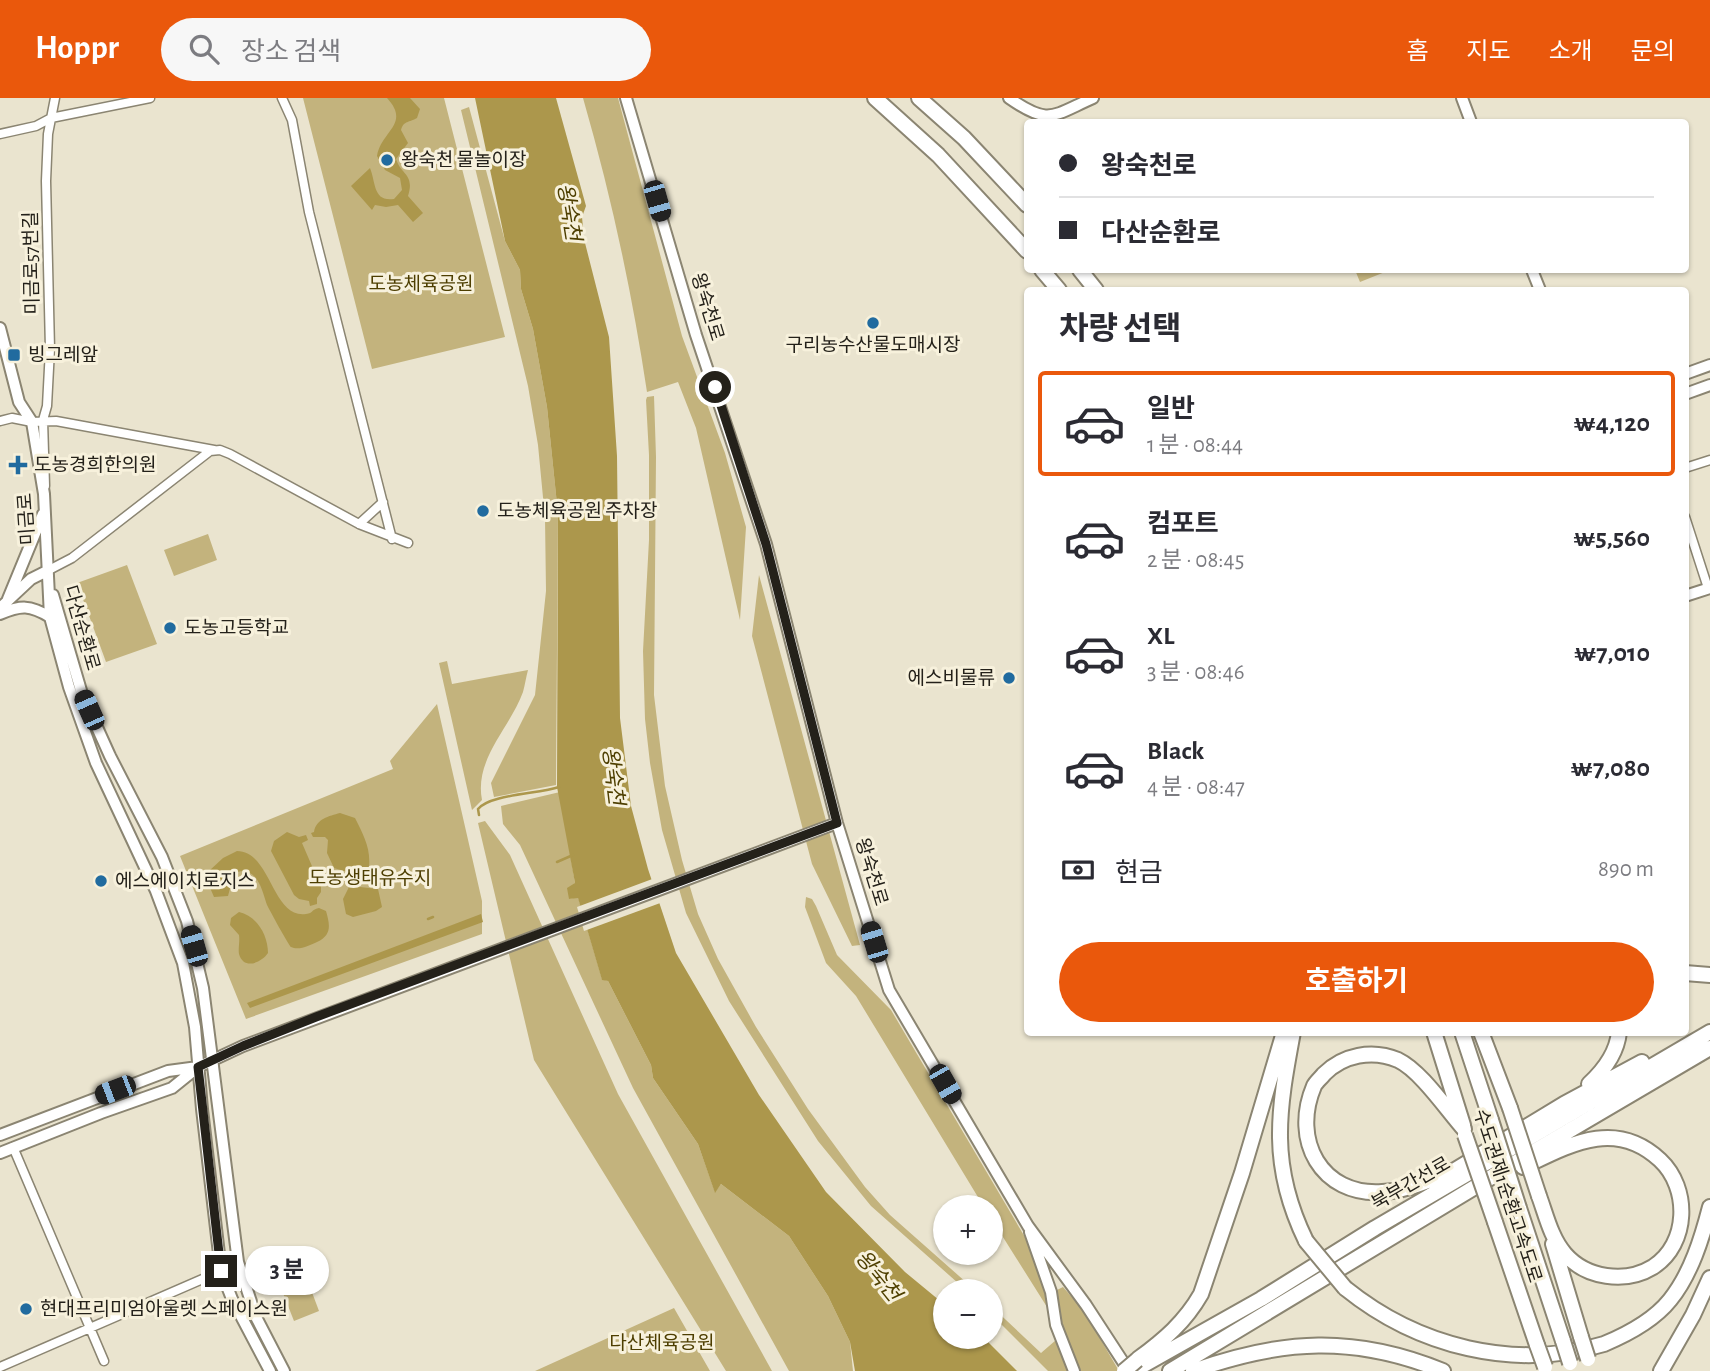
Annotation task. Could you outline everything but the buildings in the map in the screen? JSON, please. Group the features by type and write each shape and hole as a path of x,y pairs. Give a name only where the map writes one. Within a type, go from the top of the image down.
{"highway":[{"path":"875,98 938,155 1024,248"},
{"path":"919,98 964,138 1024,202"},
{"path":"1045,273 1056,287"},
{"path":"1082,273 1094,287"},
{"path":"1689,973 1710,975"},
{"path":"1375,1228 1406,1202 1449,1173 1564,1104 1631,1067 1710,1031"},
{"name":"북부간선로","path":"1133,1368 1261,1299 1375,1228 1710,1031"},
{"path":"1133,1368 1175,1329 1191,1311 1201,1294 1242,1172 1283,1036"},
{"path":"1292,1036 1279,1111 1279,1146 1288,1197 1306,1241 1345,1288 1366,1305 1415,1332 1469,1353 1519,1359 1570,1354 1616,1339 1638,1327 1670,1300 1699,1245 1710,1207"},
{"name":"수도권제1순환고속도로","path":"1435,1036 1545,1369"},
{"name":"수도권제1순환고속도로","path":"1463,1036 1571,1367"},
{"path":"1483,1036 1539,1196 1589,1365"},
{"path":"1492,1036 1496,1068"},
{"path":"1564,1104 1601,1072 1612,1056 1619,1036"},
{"name":"북부간선로","path":"1170,1371 1710,1048"},
{"path":"1449,1173 1406,1188 1381,1192 1355,1189 1336,1183 1321,1170 1312,1154 1308,1139 1307,1118 1314,1084 1332,1066 1352,1056 1374,1054 1398,1060 1416,1075 1465,1132"},
{"path":"1443,1206 1571,1144 1603,1138 1622,1138 1640,1144 1665,1165 1680,1193 1680,1223 1671,1247 1653,1267 1624,1276 1604,1276 1581,1267 1564,1253 1555,1239 1539,1196"},
{"path":"1661,1371 1693,1315 1710,1278"},
{"path":"1193,1371 1255,1351 1327,1345 1387,1351 1443,1371"}],"street":[{"name":"미금로57번길","path":"38,421 47,406 50,349 46,181 55,98"},
{"path":"0,134 36,126 51,118 150,98"},
{"path":"282,98 292,120 309,212 392,539"},
{"name":"왕숙천로","path":"626,98 696,335 766,544 832,825 889,989 1028,1226 1133,1368"},
{"path":"1009,98 1037,116 1052,116 1093,98"},
{"path":"1462,98 1470,119"},
{"name":"미금로","path":"0,328 19,402 38,421 47,571 31,579 0,608"},
{"path":"1689,373 1710,365"},
{"path":"1689,393 1710,386"},
{"path":"0,421 12,418 38,421 217,450 230,454 359,524 408,543"},
{"path":"47,571 72,558 210,451 217,450"},
{"path":"1689,467 1710,460"},
{"path":"359,524 383,502"},
{"path":"8,598 45,508"},
{"path":"1689,529 1709,588 1689,595"},
{"name":"다산순환로","path":"47,571 50,617 69,687 96,763 156,891 183,963 191,1000 221,1271 232,1300 270,1371"},
{"name":"다산순환로","path":"47,571 82,694 162,858 187,921 203,988 238,1262 256,1318 284,1371"},
{"path":"0,614 17,607 28,607 50,617"},
{"path":"0,1135 168,1071 198,1067 304,1022 832,825"},
{"path":"0,1153 101,1113 163,1093 198,1067"},
{"path":"0,1122 11,1130"},
{"path":"13,1147 104,1361"},
{"name":"왕숙천로","path":"1028,1226 1051,1292 1056,1325 1074,1371"},
{"path":"0,1367 221,1271"}],"green space":[{"name":"도농체육공원","path":"303,98 444,98 505,337 372,369"},
{"path":"583,98 618,98 682,336 725,453 746,527 740,620 696,428 678,382 647,392 620,244"},
{"path":"469,107 505,241 520,270 521,289 533,329 547,407 558,514 556,785 494,797 491,783 535,695 546,591 545,518 538,445 528,386 461,110"},
{"path":"1356,273 1382,273 1360,282"},
{"path":"654,396 656,457 654,695 665,786 698,914 718,959 756,1027 808,1109 865,1187 890,1215 933,1253 933,1261 871,1206 818,1141 729,1001 686,913 662,830 645,719 643,651 649,540 647,397"},
{"path":"208,534 217,560 174,576 164,550"},
{"path":"127,565 157,644 106,662 77,583"},
{"path":"759,575 860,945 852,946 812,864 752,636"},
{"path":"447,661 452,684 528,670 523,692 483,771 482,800 472,810 439,663"},
{"name":"도농생태유수지","path":"437,704 482,901 482,934 246,1019 180,856 393,769 390,761"},
{"path":"560,792 575,883 569,899 578,897 602,979 608,981 651,1065 653,1078 698,1144 715,1192 721,1184 789,1236 828,1296 850,1342 853,1371 789,1371 633,1088 520,845 503,824 501,806"},
{"path":"485,821 510,855 618,1094 772,1371 726,1371 534,1060 478,823"},
{"path":"806,897 812,899 837,955 891,1010 1000,1195 977,1195 856,996 826,963 805,907"},
{"path":"1003,1200 1029,1244 1047,1299 1047,1307 1003,1237"},
{"path":"301,1263 319,1311 294,1321 275,1273"},
{"path":"938,1265 947,1265 962,1279 953,1279"},
{"path":"1063,1287 1084,1311 1119,1371 1081,1371 1061,1322 1057,1290"},
{"name":"다산체육공원","path":"674,1308 710,1371 535,1371"},
{"path":"1003,1317 1041,1353 1056,1340 1069,1371 1048,1371 1003,1326"}],"water":[{"name":"왕숙천 물놀이장","path":"387,98 410,98 420,109 417,118 402,127 408,143 396,159 409,179 408,196 423,213 413,222 398,205 375,205 372,210 351,186 370,168 376,190 382,198 394,199 402,190 400,178 385,170 377,156 395,121 394,107"},
{"name":"왕숙천","path":"475,98 556,98 586,206 582,217 584,239 609,337 617,456 620,718 631,806 648,869 676,953 759,1095 826,1192 905,1272 933,1295 933,1349 995,1349 1017,1371 855,1371 850,1342 828,1296 789,1236 721,1184 715,1193 698,1144 653,1078 651,1065 608,981 602,980 578,898 569,899 567,888 575,883 557,787 558,514 547,407 533,329 521,289 520,270 505,241"},
{"path":"340,813 355,818 368,847 369,867 359,872 359,876 352,876 351,873 334,868 327,853 328,840 325,837 313,837 311,833 320,821"},
{"path":"287,832 299,837 306,835 308,840 302,843 321,887 317,904 310,906 309,901 294,895 271,851 274,841"},
{"path":"237,851 248,854 257,862 278,896 295,913 308,914 319,908 326,911 329,925 322,939 304,947 291,947 267,905 257,880 248,872 234,873 228,896 214,897 208,883 209,871 223,858"},
{"path":"359,880 360,887 378,889 382,907 353,917 346,914 343,899 352,881"},
{"path":"239,912 256,922 266,940 268,953 262,959 249,964 241,959 239,935 230,925 231,918"},
{"path":"481,914 483,922 250,1008 247,1003"}],"pier":[{"path":"655,878 663,902 584,931 577,907"}],"waterway":[{"path":"479,815 478,809 493,800 559,787"},
{"path":"557,862 573,855"},
{"path":"428,919 433,917"}],"place":[{"name":"왕숙천 물놀이장","path":"387,160"},
{"name":"구리농수산물도매시장","path":"873,323"},
{"name":"빙그레앞","path":"14,355"},
{"name":"도농경희한의원","path":"18,465"},
{"name":"도농체육공원 주차장","path":"483,511"},
{"name":"도농고등학교","path":"170,628"},
{"name":"에스비물류","path":"1009,678"},
{"name":"에스에이치로지스","path":"101,881"},
{"name":"현대프리미엄아울렛 스페이스원","path":"26,1309"}],"route":[{"path":"221,1271 198,1067 316,1017 837,823 766,544 715,387"}]}
